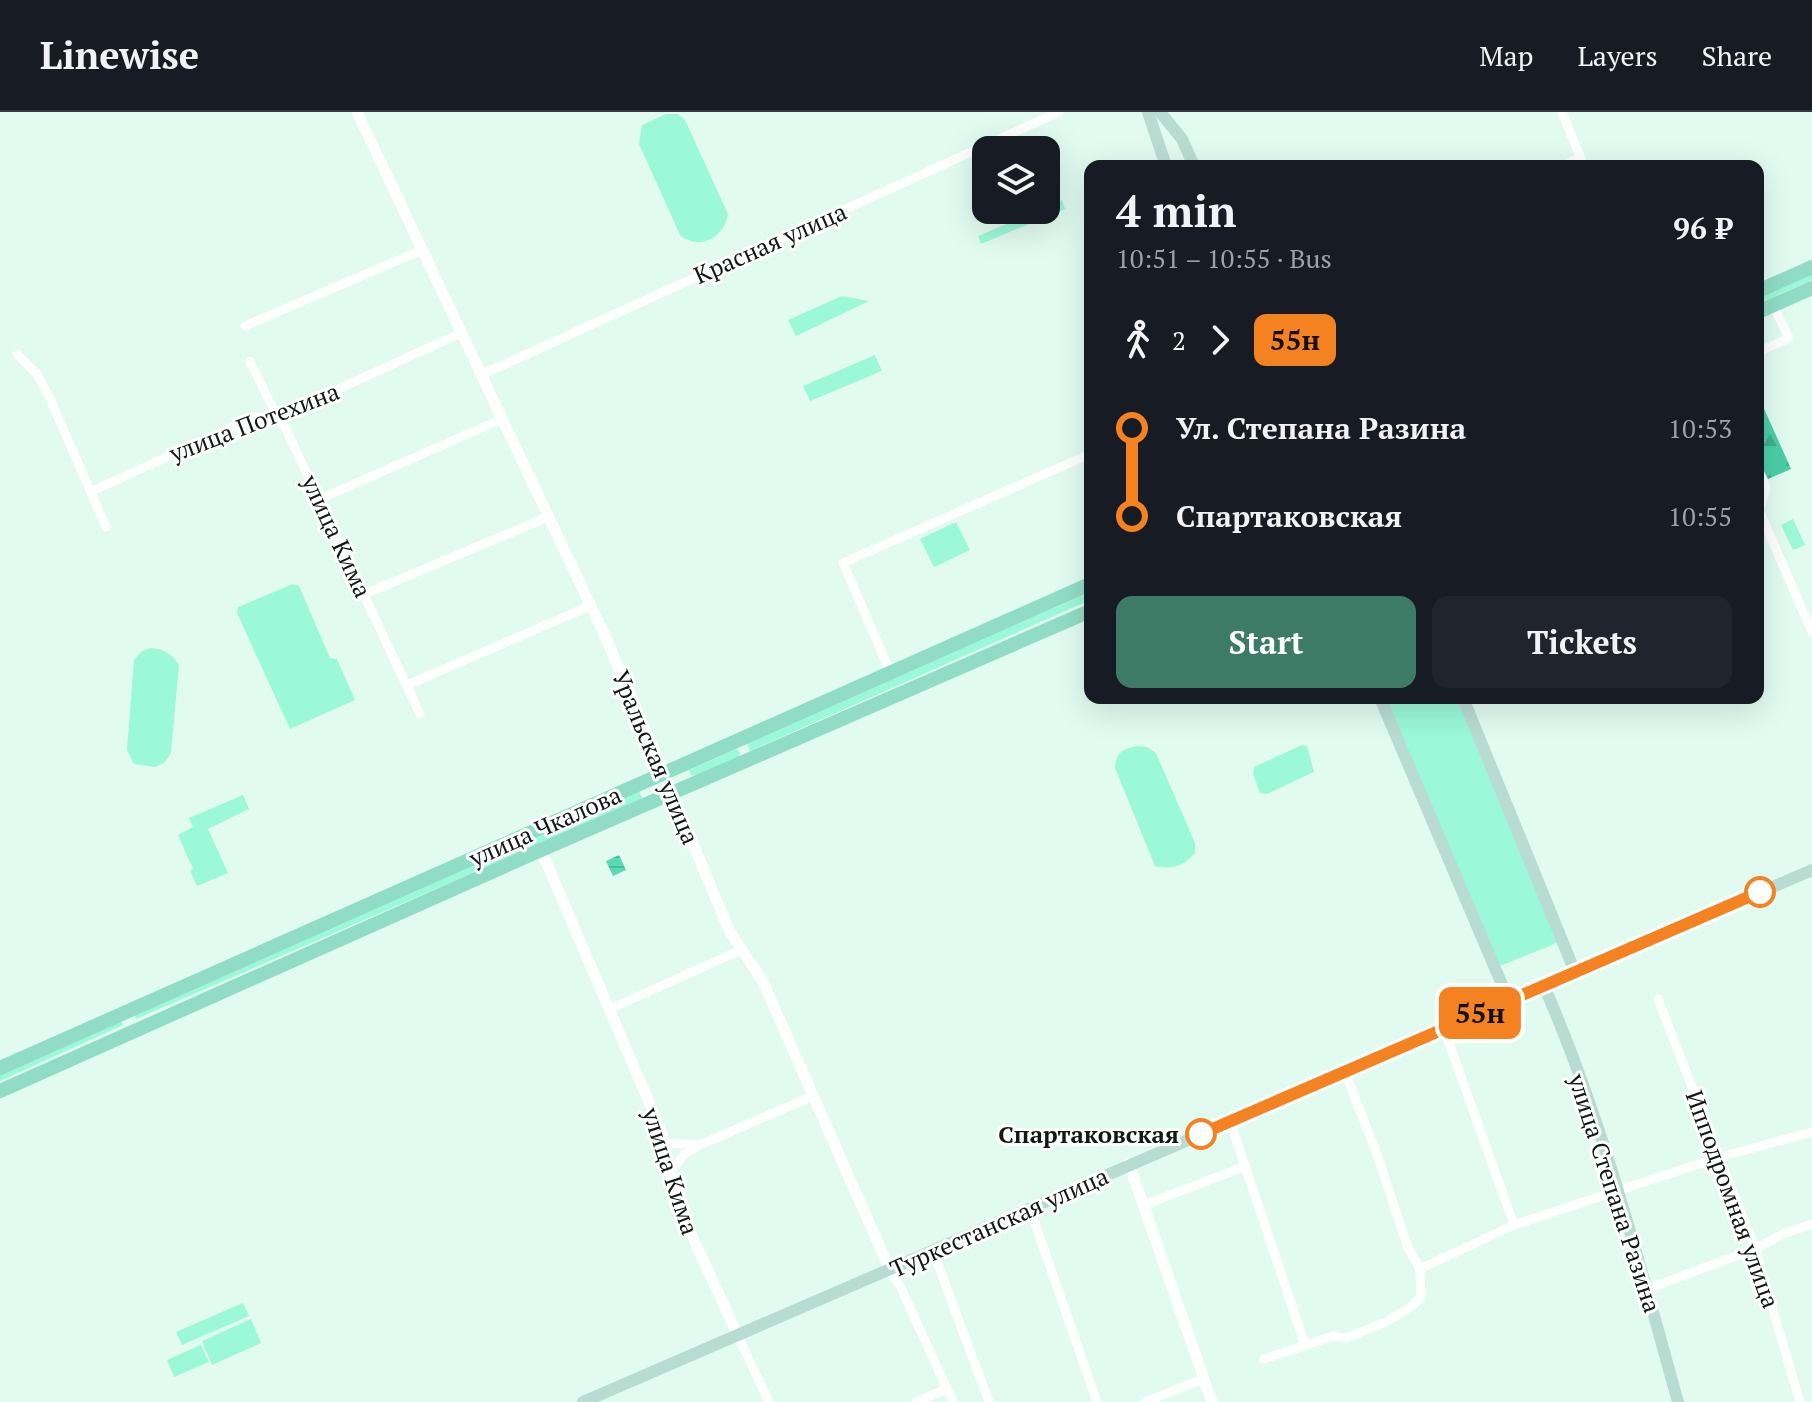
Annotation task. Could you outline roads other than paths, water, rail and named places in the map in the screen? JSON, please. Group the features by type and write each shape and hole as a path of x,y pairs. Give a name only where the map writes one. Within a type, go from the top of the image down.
{"main road":[{"path":"1148,112 1164,160"},
{"path":"1160,112 1182,139 1191,160"},
{"path":"1764,288 1812,267"},
{"path":"1764,309 1812,288"},
{"name":"улица Чкалова","path":"0,1068 1084,587"},
{"name":"улица Чкалова","path":"0,1091 541,850 1084,614"},
{"path":"1383,704 1509,1001"},
{"path":"1465,704 1575,972"},
{"path":"739,741 748,761"},
{"name":"Уральская улица","path":"664,774 672,794"},
{"name":"Туркестанская улица","path":"583,1402 1812,870"},
{"name":"улица Степана Разина","path":"1544,986 1618,1192 1678,1402"},
{"path":"124,1012 133,1031"}],"street":[{"name":"Уральская улица","path":"357,112 590,606 664,774"},
{"name":"Красная улица","path":"481,375 1059,112"},
{"path":"1562,112 1581,160"},
{"path":"245,326 422,250"},
{"path":"1764,349 1789,338 1773,305"},
{"name":"улица Потехина","path":"92,491 255,417 277,417 461,333"},
{"path":"17,354 37,374 106,527"},
{"name":"улица Кима","path":"250,361 320,499 420,714"},
{"path":"320,499 502,419"},
{"path":"890,671 843,563 1084,457"},
{"path":"365,594 548,517"},
{"path":"1764,522 1812,632"},
{"path":"407,685 590,606"},
{"name":"Уральская улица","path":"672,794 729,930 763,982 890,1270 953,1402"},
{"name":"улица Кима","path":"541,850 666,1143 673,1193 683,1219 769,1402"},
{"path":"610,1009 741,950"},
{"name":"Ипподромная улица","path":"1658,999 1755,1249 1800,1402"},
{"path":"1444,1029 1514,1225"},
{"path":"1264,1359 1333,1336 1346,1338 1386,1322 1421,1297 1420,1269 1408,1248 1377,1154 1345,1072"},
{"path":"669,1172 686,1153 700,1145 813,1096"},
{"path":"1230,1121 1305,1345"},
{"path":"1420,1269 1514,1225 1720,1157 1812,1132"},
{"path":"666,1143 700,1145"},
{"path":"1129,1164 1212,1402"},
{"path":"1144,1205 1246,1166"},
{"path":"1030,1209 1097,1402"},
{"path":"1647,1289 1812,1224"},
{"path":"933,1251 989,1402"},
{"path":"1145,1402 1203,1379"},
{"path":"916,1402 947,1389"}],"place":[{"name":"Спартаковская","path":"1201,1134"}]}
